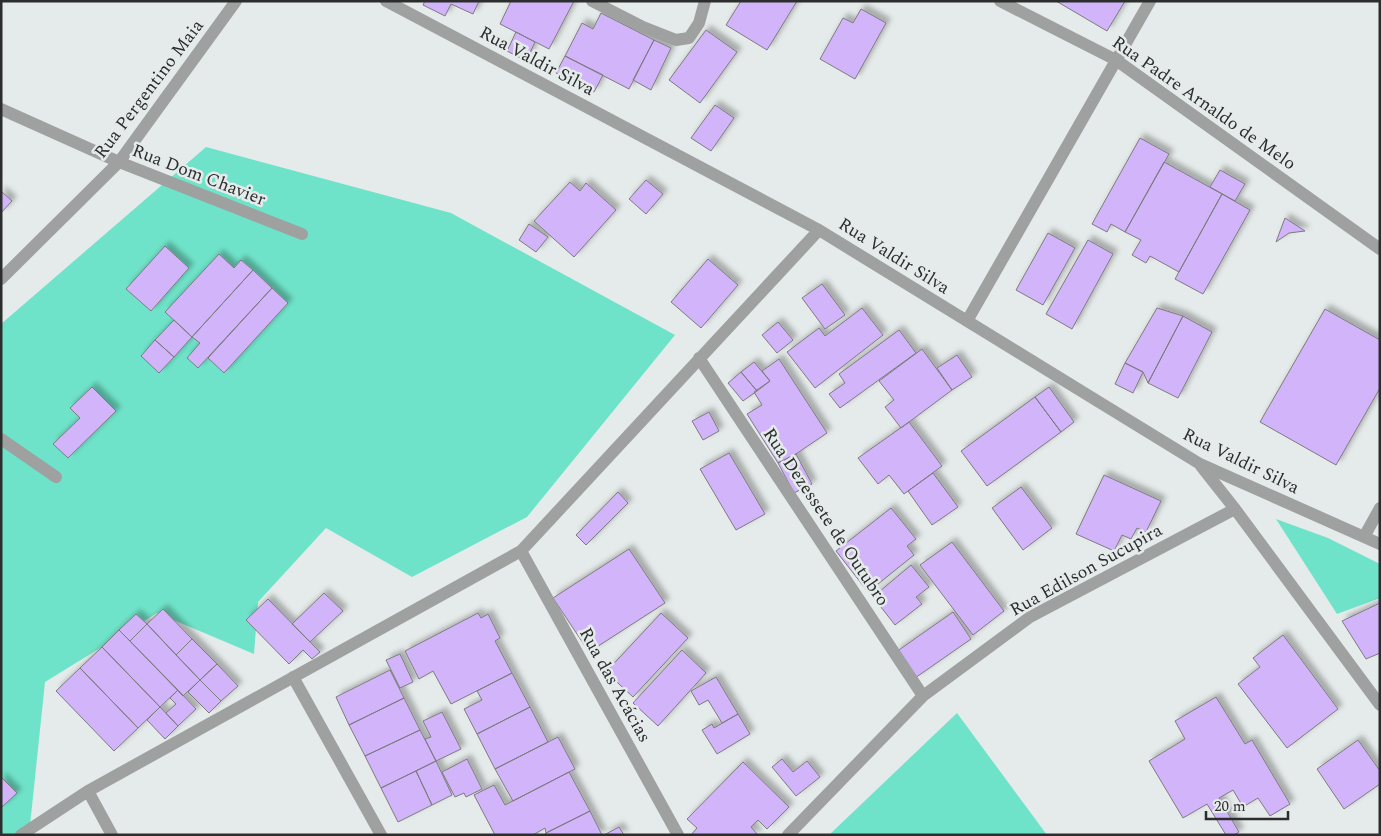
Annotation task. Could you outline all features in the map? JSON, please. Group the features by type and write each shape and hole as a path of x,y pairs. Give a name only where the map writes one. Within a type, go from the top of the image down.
{"street":[{"name":"Rua Pergentino Maia","path":"1,279 118,162 236,1"},
{"name":"Rua Valdir Silva","path":"386,1 819,230 1200,464 1380,544"},
{"path":"592,1 643,27 676,40 689,38 699,23 704,1"},
{"name":"Rua Padre Arnaldo de Melo","path":"1000,1 1116,60 1380,249"},
{"path":"967,321 1150,1"},
{"name":"Rua Dom Chavier","path":"1,109 118,162 302,234"},
{"path":"21,835 88,791 521,551 819,230"},
{"name":"Rua Dezessete de Outubro","path":"699,358 923,696"},
{"path":"1,439 56,477"},
{"path":"1200,464 1380,706"},
{"path":"1364,537 1380,508"},
{"name":"Rua Edilson Sucupira","path":"788,835 923,696 1030,617 1235,509"},
{"name":"Rua das Acácias","path":"521,551 678,835"},
{"path":"293,677 381,835"},
{"path":"88,791 112,835"}],"green space":[{"path":"206,147 451,213 675,335 527,517 412,577 326,528 258,602 254,654 157,613 45,682 29,835 1,835 1,324"},
{"path":"1276,519 1328,538 1380,564 1380,598 1337,614"},
{"path":"957,713 1047,835 829,835"}],"building":[{"path":"425,1 479,1 473,14 451,4 445,16 423,5"},
{"path":"511,1 574,1 549,49 500,24"},
{"path":"741,1 797,1 767,50 726,25"},
{"path":"1056,1 1125,1 1107,31"},
{"path":"861,9 886,23 855,79 820,59 843,18 853,23"},
{"path":"601,13 654,40 629,89 565,56 582,23 593,29"},
{"path":"706,30 737,52 700,103 669,80"},
{"path":"516,32 535,42 526,61 507,51"},
{"path":"654,40 671,48 651,90 633,80"},
{"path":"565,56 603,75 594,92 556,73"},
{"path":"715,105 734,118 711,151 691,138"},
{"path":"1140,138 1169,154 1125,232 1111,224 1107,232 1092,224"},
{"path":"1164,162 1222,194 1179,272 1150,256 1146,263 1132,255 1141,240 1125,232"},
{"path":"1220,170 1245,184 1235,201 1210,187"},
{"path":"646,180 663,194 646,214 629,199"},
{"path":"570,182 580,191 586,183 616,210 574,257 534,221"},
{"path":"1,191 12,201 1,213"},
{"path":"1222,194 1250,210 1203,294 1175,279"},
{"path":"1285,218 1305,231 1289,233 1276,242"},
{"path":"529,224 548,237 536,252 519,240"},
{"path":"1048,233 1075,248 1043,305 1016,290"},
{"path":"1088,240 1113,254 1072,329 1046,314"},
{"path":"165,246 189,268 151,311 126,289"},
{"path":"219,254 234,268 241,260 253,270 192,337 165,312"},
{"path":"708,259 738,285 701,328 671,302"},
{"path":"253,270 272,288 198,368 187,358 200,343 192,337"},
{"path":"822,284 845,315 825,329 802,298"},
{"path":"272,288 288,303 224,373 208,358"},
{"path":"862,308 883,335 815,388 787,352 819,328 825,336"},
{"path":"1157,308 1183,316 1148,383 1143,372 1125,363"},
{"path":"1325,309 1380,340 1380,388 1336,465 1260,422"},
{"path":"1183,316 1212,332 1178,398 1148,383"},
{"path":"174,320 192,337 174,357 155,340"},
{"path":"778,322 793,340 777,353 762,335"},
{"path":"899,330 916,353 840,408 829,394 845,383 839,374"},
{"path":"155,340 174,357 159,373 141,356"},
{"path":"922,349 952,390 901,428 885,407 894,400 879,381"},
{"path":"957,355 972,377 952,390 937,368"},
{"path":"779,359 827,433 796,454 778,463 747,414 762,405 754,392 770,381 762,371"},
{"path":"754,362 770,381 757,391 741,372"},
{"path":"1125,363 1143,372 1133,393 1115,384"},
{"path":"741,372 757,391 743,401 728,383"},
{"path":"92,387 116,411 68,458 53,444 80,418 70,408"},
{"path":"1049,387 1074,422 1061,432 1035,397"},
{"path":"1035,397 1061,432 987,486 961,451"},
{"path":"709,412 719,431 703,440 692,421"},
{"path":"909,422 942,466 904,494 889,475 878,484 858,458"},
{"path":"729,453 765,514 736,530 700,469"},
{"path":"796,454 812,484 794,493 778,463"},
{"path":"933,473 958,507 932,525 908,491"},
{"path":"1104,475 1161,501 1146,532 1137,528 1131,539 1122,535 1114,551 1076,534"},
{"path":"1021,487 1052,528 1023,550 992,508"},
{"path":"618,492 628,503 586,545 576,535"},
{"path":"891,508 916,539 907,546 914,555 868,592 836,551"},
{"path":"952,542 1004,611 973,635 920,565"},
{"path":"629,549 665,603 589,652 553,598"},
{"path":"911,565 929,587 916,597 922,604 895,625 873,597"},
{"path":"324,593 343,611 310,642 292,624"},
{"path":"268,599 320,652 312,659 303,650 289,664 246,620"},
{"path":"1380,603 1380,653 1366,659 1342,621"},
{"path":"163,609 192,639 176,655 147,624"},
{"path":"953,612 971,639 915,678 896,652"},
{"path":"478,613 481,618 488,614 500,638 495,641 512,673 451,704 433,671 419,679 405,651"},
{"path":"661,613 688,638 633,697 606,672"},
{"path":"136,614 147,624 130,641 119,630"},
{"path":"147,624 200,680 183,696 130,641"},
{"path":"119,630 178,690 160,707 102,647"},
{"path":"1283,635 1338,709 1287,748 1238,684 1260,667 1253,658"},
{"path":"192,639 217,664 200,680 176,655"},
{"path":"102,647 160,707 138,728 80,668"},
{"path":"682,650 706,673 658,726 633,703"},
{"path":"400,654 413,682 400,688 386,660"},
{"path":"217,664 238,686 221,701 200,680"},
{"path":"80,668 138,728 114,751 56,691"},
{"path":"390,670 404,698 349,725 336,697"},
{"path":"512,673 530,707 477,734 464,709 482,700 477,691"},
{"path":"716,677 738,714 722,723 708,700 699,705 691,691"},
{"path":"200,680 221,701 209,713 188,692"},
{"path":"178,690 196,709 178,726 166,713 176,704 170,698"},
{"path":"1216,697 1245,744 1252,740 1290,804 1270,816 1258,798 1243,807 1233,790 1219,798 1239,832 1234,835 1226,835 1207,804 1183,818 1149,761 1185,739 1175,721"},
{"path":"404,698 420,730 365,756 349,725"},
{"path":"160,707 178,726 165,739 147,720"},
{"path":"530,707 548,742 495,769 477,734"},
{"path":"442,712 461,749 436,761 425,739 431,737 423,721"},
{"path":"738,714 750,734 717,754 702,730 712,724 714,728"},
{"path":"420,730 436,761 381,788 365,756"},
{"path":"558,737 575,769 513,801 495,769"},
{"path":"1358,740 1380,771 1380,784 1344,809 1317,769"},
{"path":"467,759 482,789 466,797 464,793 455,797 442,772"},
{"path":"782,759 793,772 807,761 820,777 796,796 772,767"},
{"path":"436,761 452,795 432,805 416,771"},
{"path":"743,762 789,807 767,829 758,820 751,827 758,835 691,835 697,828 687,819"},
{"path":"416,771 432,805 398,822 381,788"},
{"path":"569,772 590,811 546,833 545,828 533,835 495,835 474,795 494,785 505,805"},
{"path":"1,777 17,793 1,808"},
{"path":"590,811 602,835 545,835 546,833"},
{"path":"619,827 624,835 604,835"}]}
